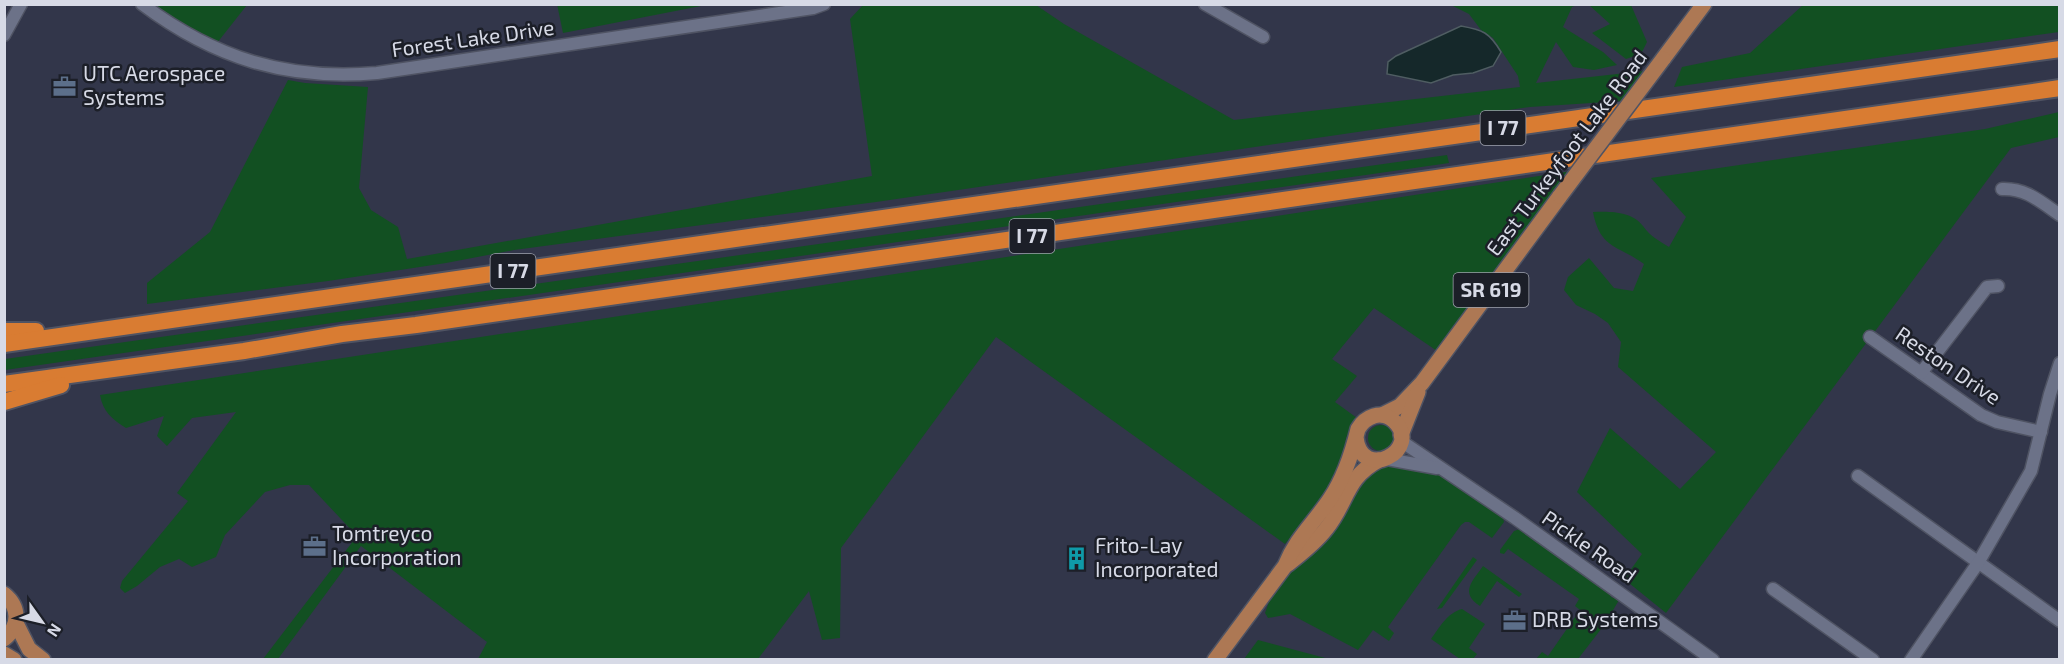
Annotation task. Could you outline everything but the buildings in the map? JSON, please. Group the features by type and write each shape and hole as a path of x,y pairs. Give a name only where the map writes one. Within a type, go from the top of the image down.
{"highway":[{"name":"I 77","path":"4,344 2060,49"},
{"name":"I 77","path":"4,384 119,370 342,334 2060,88"},
{"path":"4,331 78,333"},
{"path":"4,402 119,370"}],"main road":[{"name":"East Turkeyfoot Lake Road","path":"1382,415 1400,406 1422,383 1704,4"},
{"name":"East Turkeyfoot Lake Road","path":"1401,438 1422,383"},
{"path":"1215,660 1285,566 1326,530 1345,502 1349,488 1358,474 1398,450 1401,438 1395,422 1382,415 1367,418 1358,429 1344,476 1329,500 1292,548 1285,566"},
{"path":"1356,437 1360,451 1372,459 1383,460"},
{"path":"4,594 14,606 16,615 16,623 12,632 4,639"},
{"path":"16,623 29,649 43,660"},
{"path":"4,654 14,660"}],"street":[{"path":"4,35 21,4"},
{"name":"Forest Lake Drive","path":"142,4 183,33 233,56 280,69 345,76 791,11 824,4"},
{"path":"1205,4 1263,36"},
{"path":"2002,189 2020,190 2060,215"},
{"path":"1921,373 1987,287 1998,286"},
{"name":"Reston Drive","path":"1870,337 1981,416 2041,432"},
{"path":"1911,660 1978,563 2031,471 2060,363"},
{"name":"Pickle Road","path":"1401,438 1713,660"},
{"name":"Pickle Road","path":"1383,460 1441,468"},
{"path":"1858,476 2060,621"},
{"path":"1773,589 1873,660"}],"green space":[{"path":"557,4 706,4 706,5 563,33"},
{"path":"153,5 247,5 217,43"},
{"path":"863,5 1036,5 1064,24 1234,120 1520,87 1518,76 1493,38 1481,30 1469,14 1451,5 1577,5 1572,7 1563,27 1603,52 1617,65 1594,70 1573,67 1556,42 1536,83 1644,71 1622,101 1530,107 876,202 514,250 328,281 147,304 147,283 210,232 288,80 368,87 359,188 371,210 398,227 407,259 872,176 850,19"},
{"path":"1589,5 1631,5 1647,42 1641,54 1626,59 1592,33 1610,24"},
{"path":"1803,5 2059,5 2059,32 1674,87 1682,67 1750,53"},
{"path":"2059,112 2059,137 2011,148 1666,613 1624,579 1642,554 1577,492 1610,428 1680,489 1716,452 1618,367 1621,342 1608,323 1576,305 1564,290 1568,277 1589,258 1614,288 1633,291 1644,264 1605,240 1596,224 1593,212 1613,212 1633,217 1669,247 1686,217 1651,178 1985,129"},
{"path":"1447,155 1449,163 5,370 5,359"},
{"path":"1572,171 1440,353 1374,308 1332,359 1357,376 1335,402 1357,418 1346,438 1344,457 1332,484 1285,544 996,337 841,548 840,638 822,640 809,591 758,659 478,659 487,642 361,546 278,659 263,659 357,536 309,485 290,485 265,492 225,535 216,557 192,567 179,559 160,567 125,593 120,588 122,581 188,501 177,493 236,412 192,418 167,446 157,436 164,416 126,428 109,414 103,406 100,395"},
{"path":"1381,425 1390,429 1394,438 1390,447 1381,451 1372,447 1368,438 1372,429"},
{"path":"1398,464 1437,473 1459,483 1502,515 1504,522 1492,538 1469,522 1461,525 1388,627 1394,633 1389,641 1373,630 1358,650 1290,614 1268,618 1265,613 1270,599 1361,479 1380,466"},
{"path":"1520,529 1608,589 1611,597 1619,600 1605,624 1578,659 1536,659 1542,652 1548,656 1580,610 1575,606 1579,599 1508,549 1504,554 1500,553 1514,531"},
{"path":"1473,557 1477,560 1442,608 1437,609"},
{"path":"1483,566 1522,594 1519,597 1497,581 1480,606 1470,596 1469,591"},
{"path":"1462,609 1485,624 1469,648 1477,654 1473,659 1460,659 1431,639 1448,617"},
{"path":"1258,640 1329,659 1244,659"}],"shaded area":[{"path":"1461,26 1480,31 1493,40 1501,52 1493,66 1473,73 1453,75 1431,83 1387,74 1388,62 1396,56"}],"place":[{"name":"UTC Aerospace Systems","path":"65,86"},
{"name":"Tomtreyco Incorporation","path":"314,546"},
{"name":"Frito-Lay Incorporated","path":"1077,558"},
{"name":"DRB Systems","path":"1514,620"}]}
